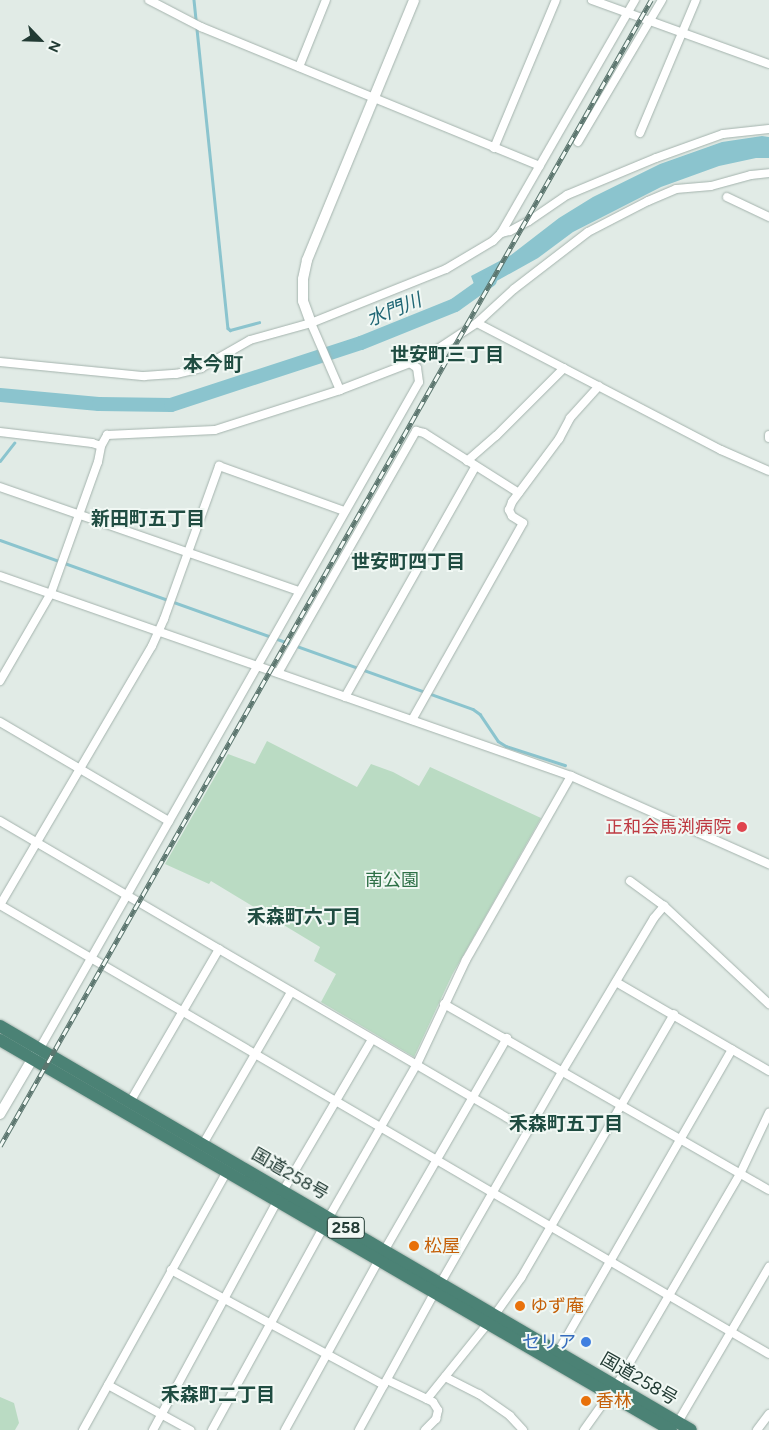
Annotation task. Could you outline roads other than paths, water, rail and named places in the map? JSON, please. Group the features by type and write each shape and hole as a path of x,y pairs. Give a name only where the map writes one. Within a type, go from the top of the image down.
{"highway":[{"name":"国道258号","path":"0,1026 203,1144 280,1196"},
{"name":"国道258号","path":"0,1040 227,1171 280,1196 326,1222 612,1391 675,1426"},
{"name":"国道258号","path":"491,1319 558,1352 612,1391 654,1426 675,1426 691,1430"}],"street":[{"path":"149,0 201,27 540,166"},
{"path":"299,67 326,0"},
{"path":"338,388 312,326 304,301 303,279 307,260 414,0"},
{"path":"494,148 556,0"},
{"path":"592,0 769,64"},
{"path":"0,362 144,376 176,374 201,368 250,340 312,326 446,269 493,241 501,233 636,0"},
{"path":"578,142 662,0"},
{"path":"640,133 696,0"},
{"path":"501,233 510,231 529,221 567,196 656,158 723,134 769,129"},
{"path":"0,681 51,594 78,513 98,462 101,446 107,434 215,430 410,363 436,350 477,323 521,283 580,238 648,201 676,189 704,187 750,175 769,173"},
{"path":"727,197 769,217"},
{"path":"477,323 721,450 769,470"},
{"path":"0,1114 128,896 256,665 418,382 417,368 410,363"},
{"path":"467,461 496,436 564,368"},
{"path":"412,720 523,523 512,516 509,510 519,493 559,439 570,418 599,386"},
{"path":"278,673 416,431 519,493"},
{"path":"0,432 92,443 101,446"},
{"path":"344,512 219,466 159,632 0,905 769,1354"},
{"path":"345,697 475,467"},
{"path":"0,486 298,591"},
{"path":"0,576 571,776 769,864"},
{"path":"0,722 169,821"},
{"path":"212,1430 326,1222 417,1064 444,1004 498,903 571,776"},
{"path":"0,821 528,1130"},
{"path":"630,882 664,906 769,1004"},
{"path":"359,1430 528,1130 616,982 664,906"},
{"path":"130,1102 220,949"},
{"path":"616,982 674,1014 769,1071"},
{"path":"203,1144 291,992"},
{"path":"444,1004 563,1070 769,1190"},
{"path":"427,1398 491,1319 521,1278 623,1105 674,1014"},
{"path":"285,1430 382,1255 507,1038"},
{"path":"153,1430 280,1196 372,1039"},
{"path":"558,1352 732,1050"},
{"path":"584,1430 612,1391 669,1296 740,1174 769,1113"},
{"path":"83,1430 227,1171"},
{"path":"675,1426 769,1267"},
{"path":"171,1270 326,1354 385,1383 434,1402 438,1410 436,1418 425,1430"},
{"path":"445,1377 480,1394 510,1416 523,1430"},
{"path":"108,1385 190,1430"},
{"path":"757,1430 769,1414"}],"water":[{"path":"762,136 769,137 769,158 756,158 719,166 661,187 573,232 538,258 477,292 471,276 511,255 559,218 593,197 660,164 722,142"}],"waterway":[{"path":"194,0 228,328 230,330 259,322"},
{"name":"水門川","path":"0,395 99,404 171,405 361,343 455,305 490,280"},
{"path":"0,461 14,443"},
{"path":"0,540 473,709 480,714 498,741 506,746 565,765"}],"railway":[{"path":"0,1146 651,0"}],"place":[{"name":"正和会馬渕病院","path":"742,827"},
{"name":"松屋","path":"414,1246"},
{"name":"ゆず庵","path":"520,1306"},
{"name":"セリア","path":"586,1342"},
{"name":"香林","path":"586,1401"}],"district":[{"name":"世安町三丁目","path":"447,355"},
{"name":"本今町","path":"213,364"},
{"name":"新田町五丁目","path":"148,519"},
{"name":"世安町四丁目","path":"408,562"},
{"name":"禾森町六丁目","path":"304,917"},
{"name":"禾森町五丁目","path":"566,1124"},
{"name":"禾森町二丁目","path":"218,1395"}],"park label":[{"name":"南公園","path":"392,880"}]}
